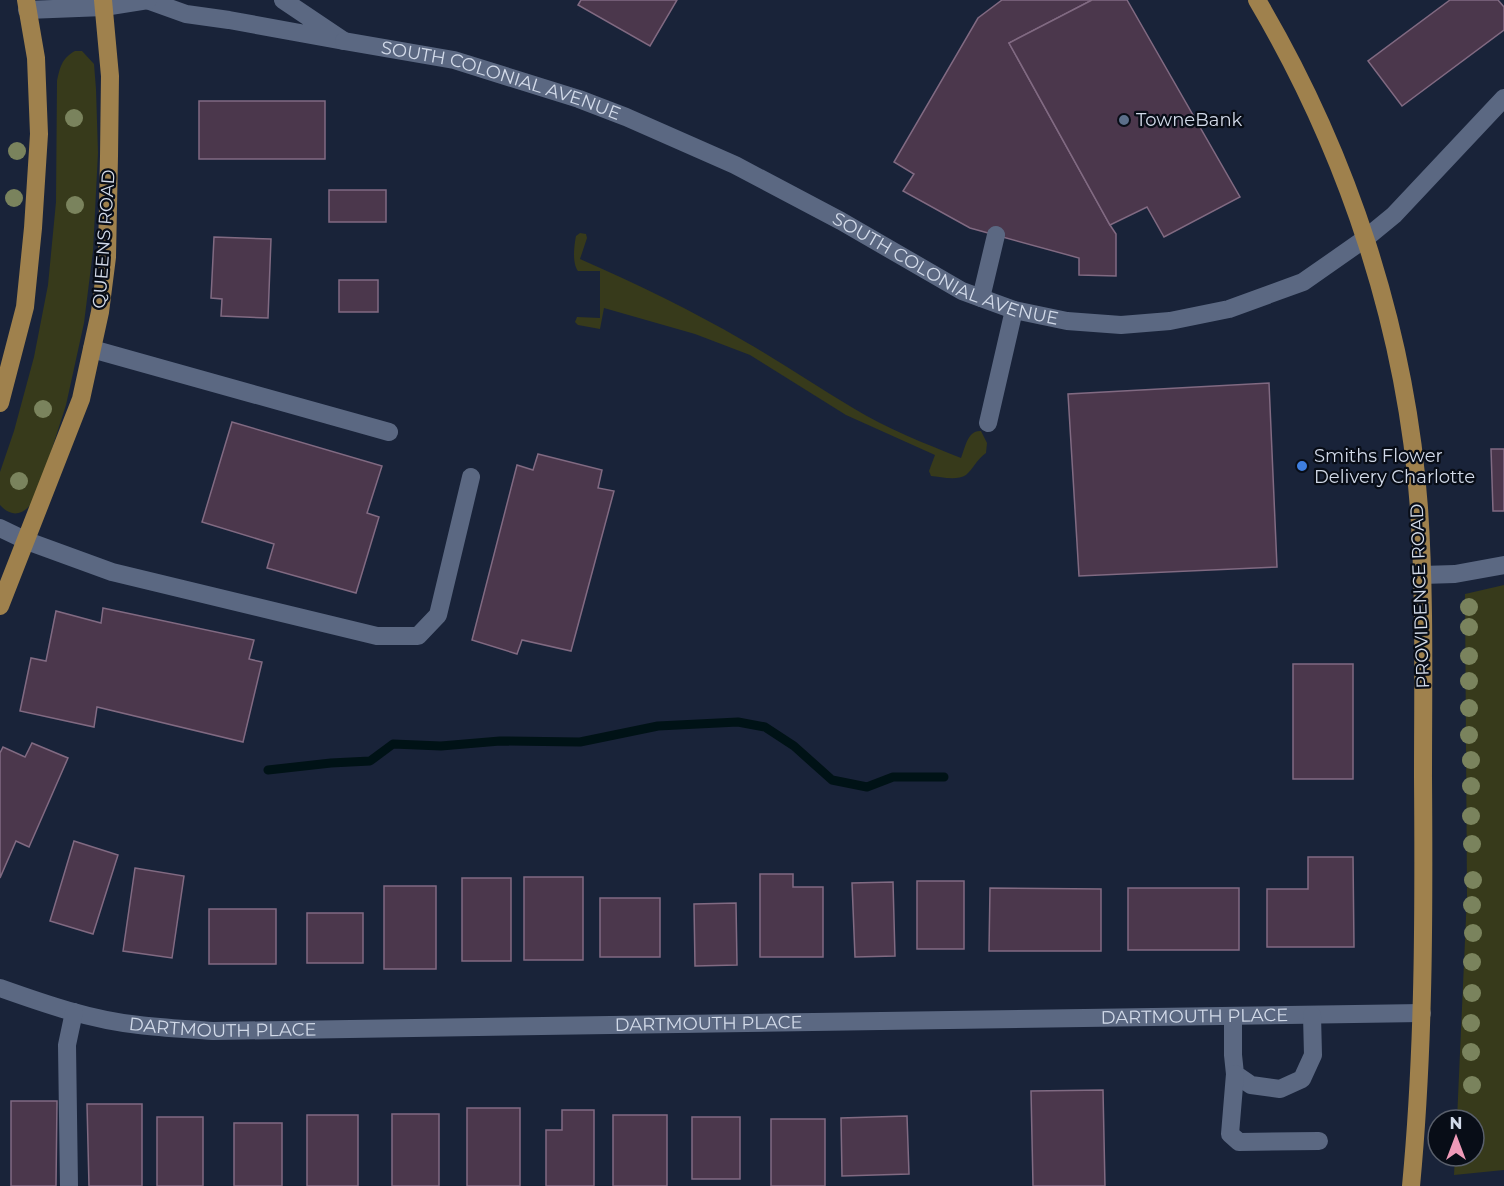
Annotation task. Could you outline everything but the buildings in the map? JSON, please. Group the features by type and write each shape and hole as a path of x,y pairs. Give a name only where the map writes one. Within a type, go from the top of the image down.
{"main road":[{"name":"PROVIDENCE ROAD","path":"1257,0 1285,48 1326,134 1366,238 1398,358 1413,453 1419,506 1422,575 1424,938 1422,1013 1411,1186"},
{"name":"QUEENS ROAD","path":"0,606 81,399 100,312 107,257 110,76 103,3"},
{"path":"0,403 25,307 35,205 39,134 36,58 26,5"}],"street":[{"name":"SOUTH COLONIAL AVENUE","path":"148,0 186,14 454,60 579,99 735,165 841,221 962,291 1014,310 1067,321 1121,325 1182,318 1229,309 1303,282 1366,238 1414,196 1504,98"},
{"path":"26,5 148,0"},
{"name":"SOUTH COLONIAL AVENUE","path":"283,0 344,41"},
{"path":"981,298 996,235"},
{"path":"988,423 1014,310"},
{"path":"92,350 389,432"},
{"path":"0,528 27,541 112,572 377,636 418,636 438,615 471,477"},
{"path":"1422,575 1455,574 1504,565"},
{"name":"DARTMOUTH PLACE","path":"0,988 54,1007 138,1025 213,1031 1422,1013"},
{"path":"69,1186 67,1045 74,1012"},
{"path":"1235,1074 1251,1085 1280,1089 1302,1079 1313,1055 1312,1015"},
{"path":"1233,1016 1235,1074 1230,1134 1239,1142 1320,1141"}],"green space":[{"path":"75,51 82,51 94,64 96,89 98,153 93,251 84,323 66,405 38,492 27,508 22,512 12,513 0,505 0,472 14,431 34,357 48,285 56,202 57,81 62,63"},
{"path":"580,233 586,234 587,238 580,259 704,319 758,349 866,416 961,458 970,437 981,431 987,443 986,453 962,477 931,476 929,471 935,455 846,415 750,355 695,334 604,308 600,329 578,325 575,322 577,317 600,318 600,271 578,271 575,264 575,240"},
{"path":"1504,585 1504,1170 1454,1175 1454,1168 1486,1168 1486,1108 1458,1108 1467,895 1465,594"}],"waterway":[{"path":"268,770 370,761 393,744 441,746 500,741 580,742 658,726 738,722 765,727 794,746 832,780 867,787 893,777 944,777"}],"place":[{"name":"TowneBank","path":"1124,120"},
{"name":"Smiths Flower Delivery Charlotte","path":"1302,466"}]}
